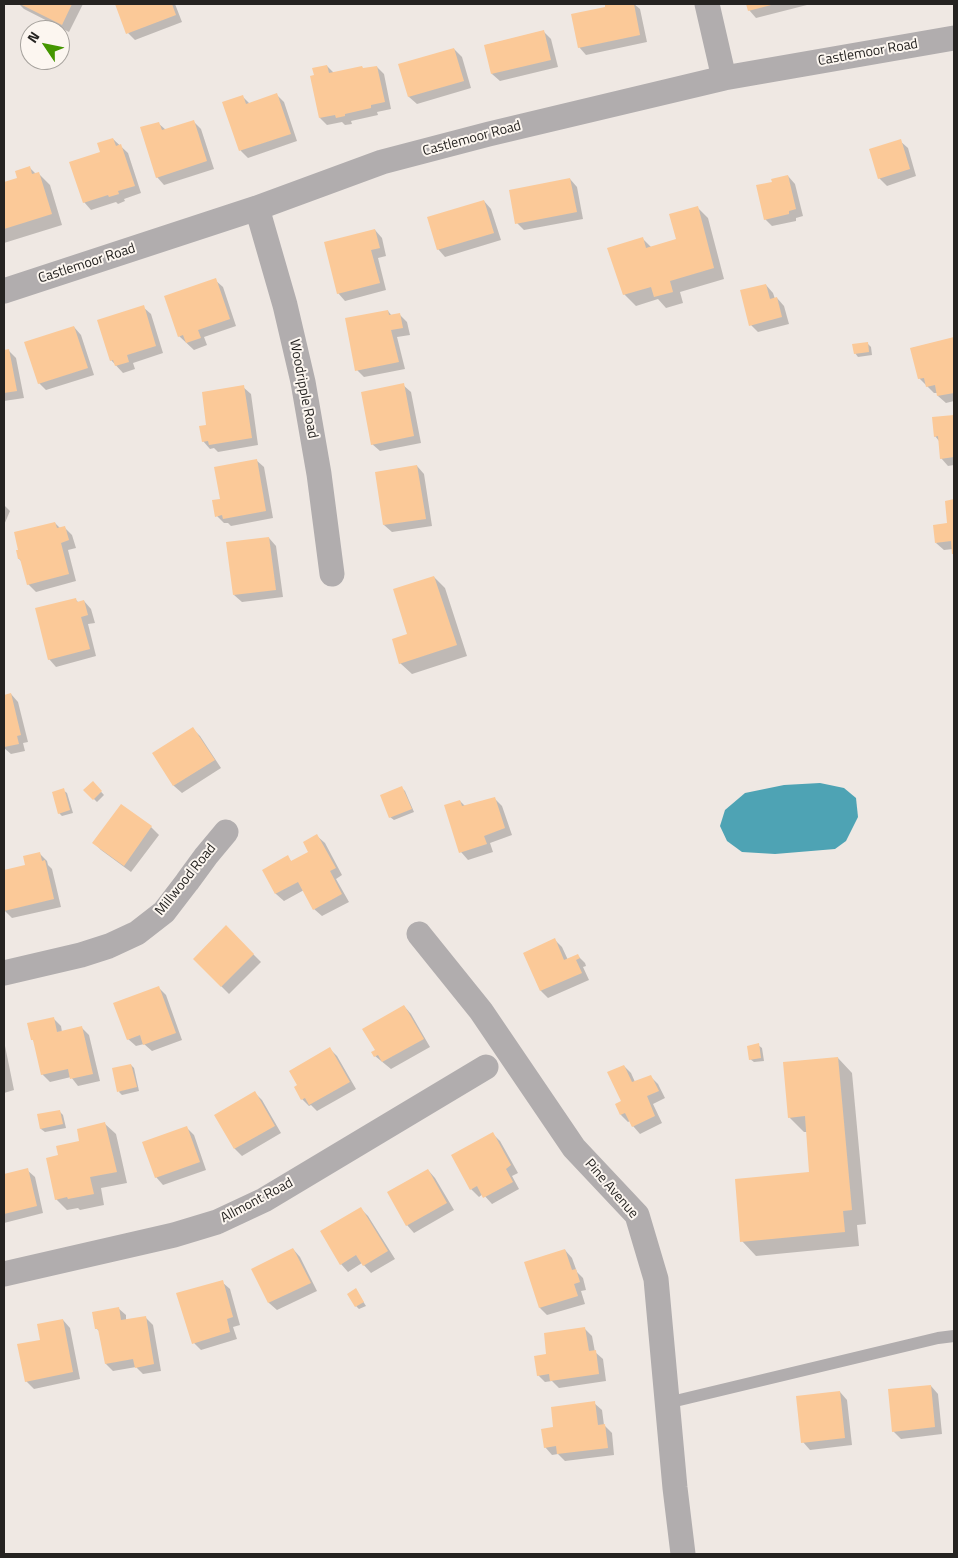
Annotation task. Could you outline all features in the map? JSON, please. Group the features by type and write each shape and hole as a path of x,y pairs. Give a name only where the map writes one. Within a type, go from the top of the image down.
{"street":[{"path":"707,4 724,78"},
{"name":"Castlemoor Road","path":"4,290 257,208 382,162 489,134 724,78 954,39"},
{"name":"Woodripple Road","path":"257,208 285,305 303,382 319,474 332,574"},
{"name":"Millwood Road","path":"4,972 81,955 109,946 137,933 164,912 226,832"},
{"name":"Pine Avenue","path":"419,934 481,1011 574,1148 637,1215 656,1279 675,1488 683,1554"},
{"name":"Allmont Road","path":"4,1274 174,1235 217,1222 264,1200 486,1067"}],"lane":[{"path":"667,1403 913,1344 954,1336"}],"water":[{"path":"820,783 844,788 856,798 858,817 846,841 835,849 775,854 742,852 727,841 720,826 725,810 745,793 784,785"}],"building":[{"path":"20,4 72,4 64,20 52,20"},
{"path":"115,4 172,4 176,15 126,34"},
{"path":"605,4 634,4 640,35 578,48 571,14 605,7"},
{"path":"746,4 775,4 748,11"},
{"path":"544,30 551,60 491,74 484,45"},
{"path":"454,48 464,81 408,97 398,64"},
{"path":"327,65 329,73 362,66 363,68 377,66 385,102 371,105 371,108 345,114 345,116 336,118 335,115 319,118 310,76 314,75 312,68"},
{"path":"277,93 291,134 239,151 222,102 243,95 246,104"},
{"path":"194,120 207,161 156,178 140,127 159,122 162,130"},
{"path":"113,138 116,146 121,144 135,186 118,191 119,194 109,197 108,195 83,203 69,162 100,152 97,143"},
{"path":"901,139 910,169 878,179 869,149"},
{"path":"30,166 32,174 39,172 52,214 4,229 4,182 17,178 15,171"},
{"path":"788,175 796,209 789,211 789,214 764,220 756,185 772,182 771,179"},
{"path":"570,178 577,212 515,224 509,190"},
{"path":"484,200 494,233 437,250 427,217"},
{"path":"698,206 714,268 670,281 673,292 654,297 651,287 623,295 607,248 643,237 646,248 676,239 669,214"},
{"path":"375,229 380,248 371,250 380,283 337,294 324,242"},
{"path":"216,278 230,319 198,330 201,338 186,343 183,335 178,337 164,296"},
{"path":"766,284 770,299 777,297 782,317 749,326 740,290"},
{"path":"144,305 156,346 127,355 129,362 115,366 113,360 110,361 97,320"},
{"path":"388,310 389,315 400,313 403,328 391,330 399,362 355,371 345,318"},
{"path":"74,326 88,368 38,384 24,342"},
{"path":"954,337 954,393 937,396 935,385 926,387 924,378 918,379 910,348"},
{"path":"868,342 869,352 854,354 852,344"},
{"path":"9,349 17,391 4,393 4,350"},
{"path":"404,383 414,436 371,445 361,392"},
{"path":"244,385 252,438 209,445 208,441 202,442 199,426 206,425 202,392"},
{"path":"954,415 954,457 940,459 938,436 934,437 932,417"},
{"path":"257,459 266,511 223,519 222,515 215,517 212,500 220,499 214,467"},
{"path":"417,465 426,519 383,525 375,472"},
{"path":"954,499 954,554 952,554 951,541 935,543 933,525 947,523 945,501"},
{"path":"55,522 57,528 65,526 69,540 61,543 69,574 27,585 20,559 18,559 14,532"},
{"path":"269,537 276,590 233,595 226,542"},
{"path":"434,576 457,645 399,664 392,639 407,634 393,589"},
{"path":"76,598 77,602 84,600 88,615 81,617 90,649 48,660 35,608"},
{"path":"11,693 21,735 17,736 19,744 4,747 4,695"},
{"path":"193,727 215,760 173,786 152,753"},
{"path":"93,781 102,791 93,800 83,790"},
{"path":"402,786 412,809 389,818 380,795"},
{"path":"64,788 70,810 58,814 52,792"},
{"path":"495,797 505,828 484,836 487,844 459,853 444,805 460,800 462,806"},
{"path":"121,804 152,826 124,866 92,843"},
{"path":"317,834 336,868 330,871 342,894 313,910 298,882 275,894 262,870 288,855 291,861 308,852 303,842"},
{"path":"40,852 42,861 45,860 54,899 4,911 4,870 25,865 23,856"},
{"path":"226,925 254,954 221,987 193,959"},
{"path":"555,938 564,960 578,954 580,958 576,960 582,973 540,991 523,953"},
{"path":"159,986 176,1033 143,1045 140,1035 127,1040 113,1003"},
{"path":"404,1005 424,1039 382,1062 378,1055 374,1057 371,1052 375,1050 362,1029"},
{"path":"54,1017 57,1032 82,1026 93,1074 70,1079 68,1069 41,1075 27,1023"},
{"path":"759,1043 761,1058 749,1060 747,1046"},
{"path":"330,1047 350,1082 309,1105 305,1098 301,1100 294,1087 297,1085 289,1071"},
{"path":"838,1057 852,1210 843,1211 845,1232 740,1242 735,1179 809,1172 805,1116 788,1118 783,1062"},
{"path":"131,1064 137,1087 117,1092 112,1068"},
{"path":"624,1065 632,1082 651,1075 659,1091 647,1096 655,1116 632,1127 625,1113 620,1115 615,1104 621,1101 607,1072"},
{"path":"255,1091 275,1126 234,1149 214,1115"},
{"path":"60,1110 63,1124 40,1129 37,1114"},
{"path":"105,1122 117,1172 90,1177 94,1194 55,1200 46,1158 58,1155 56,1146 79,1141 77,1129"},
{"path":"187,1126 200,1162 155,1178 142,1142"},
{"path":"493,1132 511,1165 506,1169 513,1182 483,1198 477,1186 470,1190 451,1155"},
{"path":"28,1168 37,1206 4,1214 4,1174"},
{"path":"428,1169 447,1203 406,1226 387,1192"},
{"path":"361,1207 388,1251 363,1266 356,1255 340,1265 320,1231"},
{"path":"293,1248 311,1283 268,1303 251,1269"},
{"path":"565,1249 572,1270 576,1269 580,1282 574,1284 578,1296 539,1308 524,1262"},
{"path":"223,1280 233,1317 227,1319 230,1332 192,1344 176,1293"},
{"path":"356,1288 364,1302 355,1307 347,1294"},
{"path":"119,1307 121,1320 146,1316 154,1364 135,1368 133,1359 105,1364 98,1329 95,1329 92,1312"},
{"path":"63,1319 73,1372 25,1382 17,1344 40,1340 37,1324"},
{"path":"585,1327 589,1351 596,1350 599,1374 550,1381 549,1374 537,1376 534,1356 546,1354 544,1333"},
{"path":"931,1385 935,1427 892,1432 888,1389"},
{"path":"840,1391 845,1438 801,1443 796,1396"},
{"path":"595,1401 598,1425 605,1424 608,1448 557,1454 556,1446 544,1448 541,1429 553,1427 551,1407"}]}
